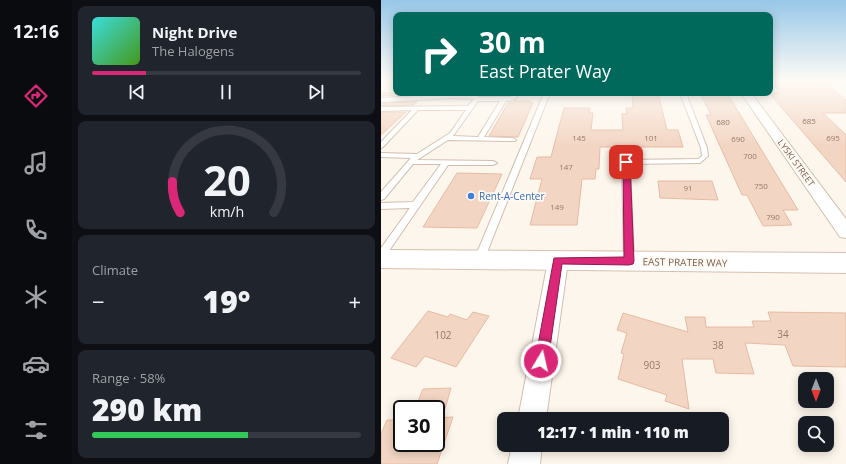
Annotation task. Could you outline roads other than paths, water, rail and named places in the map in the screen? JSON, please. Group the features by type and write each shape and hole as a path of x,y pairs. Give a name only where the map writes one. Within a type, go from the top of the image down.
{"main road":[{"name":"EAST PRATER WAY","path":"381,259 846,263"}],"street":[{"name":"LYSKI STREET","path":"753,103 846,232"},
{"path":"533,412 557,260"},
{"path":"524,464 526,452"}],"lane":[{"path":"381,197 411,162 447,138 470,108 471,103"},
{"path":"480,139 502,103"},
{"path":"479,260 543,103"},
{"path":"629,261 626,162 700,161 705,156 704,148 687,103"},
{"path":"381,108 470,108"},
{"path":"381,146 417,108"},
{"path":"447,138 513,140"},
{"path":"381,155 418,156"},
{"path":"411,162 493,163"},
{"path":"381,254 445,162"},
{"path":"381,206 416,205"}],"place":[{"name":"Rent-A-Center","path":"471,196"}]}
